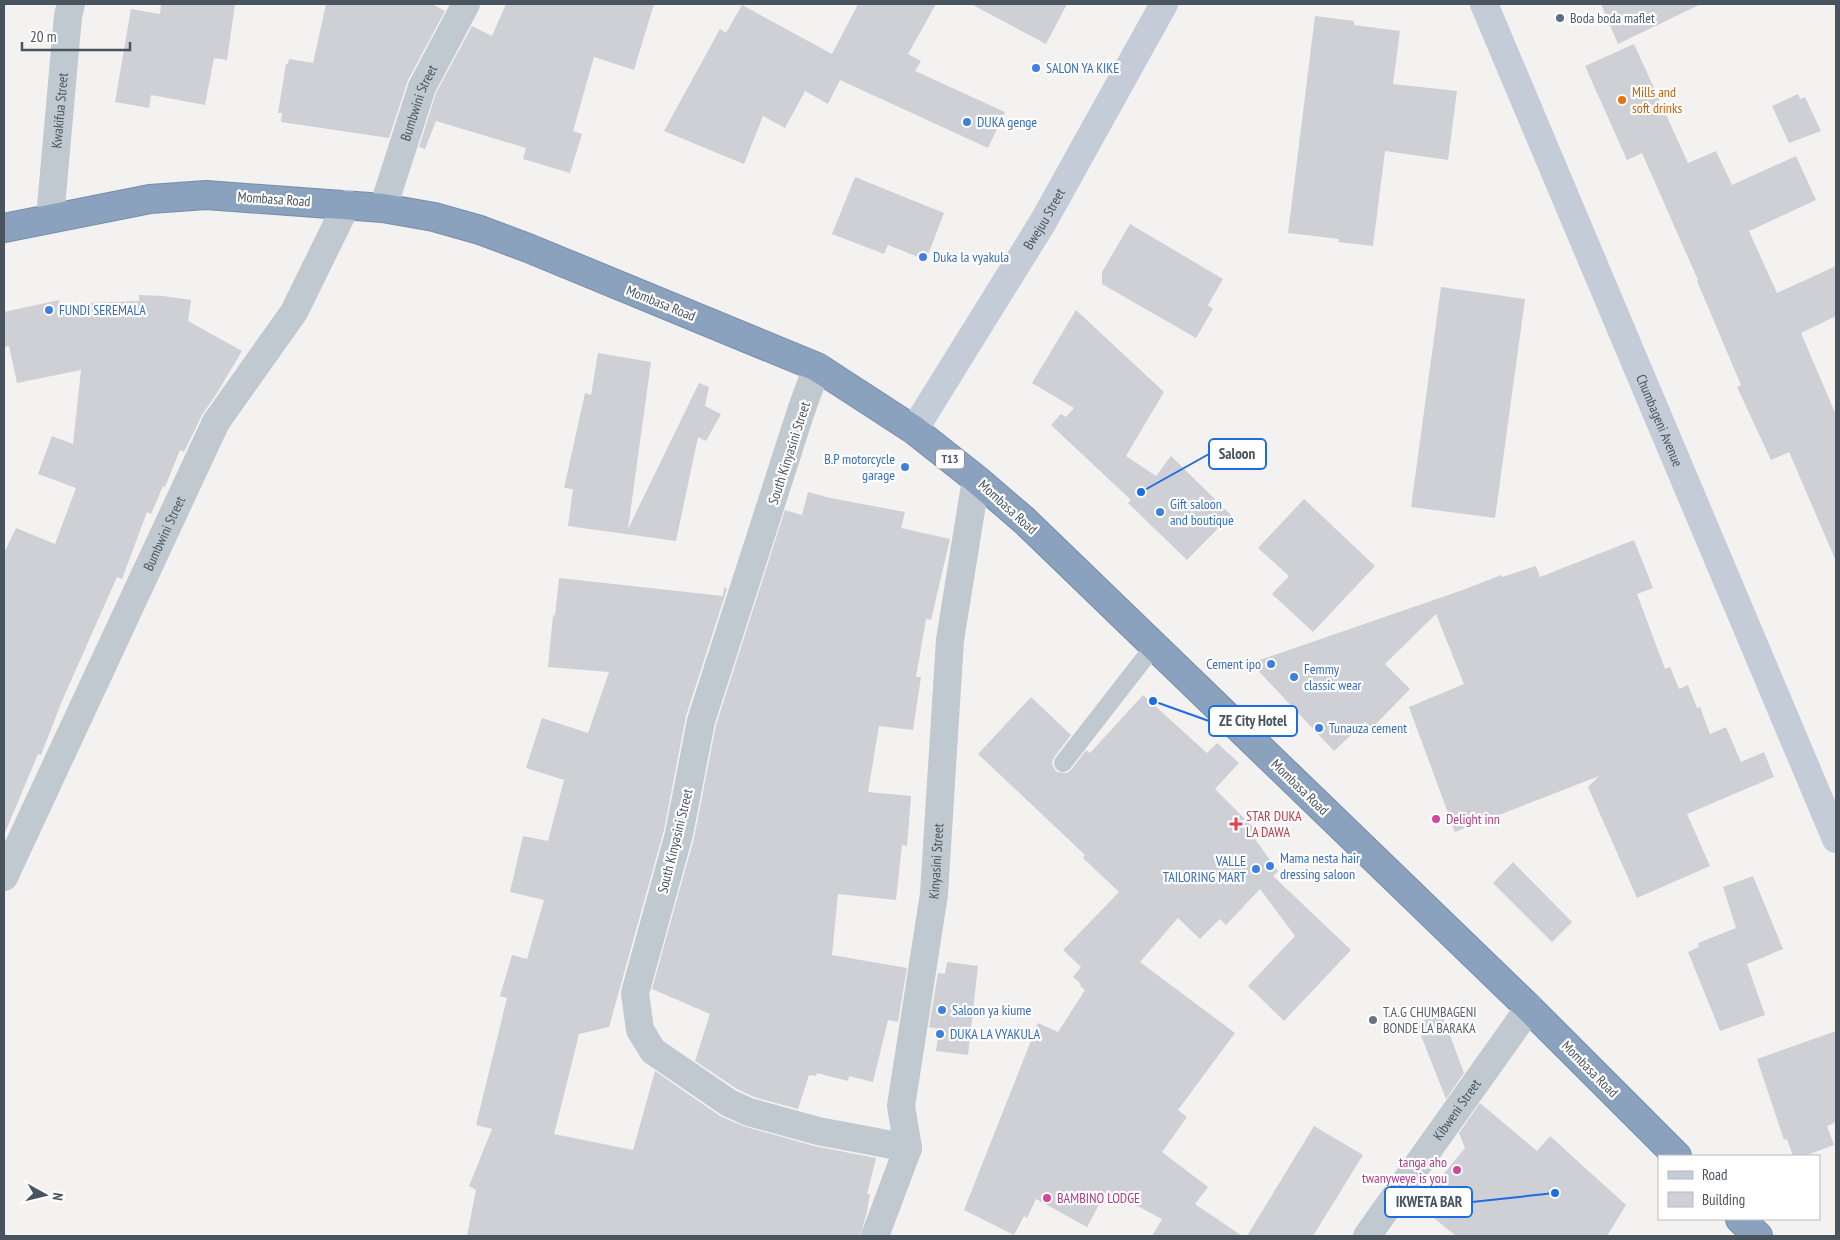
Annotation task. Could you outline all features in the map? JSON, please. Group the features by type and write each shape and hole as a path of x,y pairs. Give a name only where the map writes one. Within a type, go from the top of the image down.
{"highway":[{"name":"Mombasa Road","path":"4,228 150,199 206,195 384,208 434,217 480,230 817,367 914,430 1024,520 1529,1008 1677,1155"},
{"path":"1741,1220 1758,1236"}],"street":[{"name":"Kwakifua Street","path":"50,218 68,16 71,4"},
{"name":"Bumbwini Street","path":"384,208 422,87 466,4"},
{"name":"Bwejuu Street","path":"914,430 1043,222 1164,4"},
{"name":"Chumbageni Avenue","path":"1484,4 1836,839"},
{"name":"Bumbwini Street","path":"4,877 216,422 294,312 347,204"},
{"name":"South Kinyasini Street","path":"817,367 701,721 679,834 635,993 640,1030 653,1051 729,1103 749,1112 818,1131 908,1148"},
{"name":"Kinyasini Street","path":"908,1148 901,1106 934,894 950,640 976,479"},
{"name":"Kibweni Street","path":"1367,1236 1529,1008"},
{"path":"875,1236 908,1148"}],"lane":[{"path":"1063,763 1154,646"}],"building":[{"path":"161,4 235,4 227,60 214,58 205,105 151,95 149,108 115,102 131,9 160,14"},
{"path":"326,4 432,4 445,11 408,80 389,138 281,122 282,113 278,113 286,64 288,64 289,59 313,63"},
{"path":"506,4 654,4 634,70 594,57 573,131 582,134 570,173 523,159 526,148 436,121 425,149 419,147 436,93 472,26 492,36"},
{"path":"858,4 936,4 908,54 921,61 915,71 1005,112 988,148 840,80 828,104 805,91 785,128 763,116 744,164 664,131 720,29 726,33 742,5 832,54"},
{"path":"971,4 1067,4 1046,44"},
{"path":"1601,4 1701,4 1618,44"},
{"path":"1315,16 1354,21 1354,25 1400,31 1393,84 1457,91 1448,160 1385,151 1373,246 1338,242 1339,239 1288,233"},
{"path":"1634,44 1688,163 1716,151 1732,185 1796,156 1816,200 1749,231 1777,293 1836,266 1836,316 1801,333 1836,415 1836,561 1789,452 1771,460 1737,387 1741,385 1698,280 1642,153 1627,160 1585,66"},
{"path":"1798,94 1800,99 1805,97 1821,131 1789,143 1772,106"},
{"path":"855,177 944,213 926,260 888,245 884,254 832,234"},
{"path":"1130,224 1223,279 1208,305 1213,309 1196,338 1102,284 1102,272"},
{"path":"1441,287 1525,299 1495,518 1411,507"},
{"path":"139,295 191,300 188,321 242,351 202,415 184,452 180,450 165,487 163,486 151,514 147,512 122,579 117,577 62,701 41,755 38,754 4,835 4,553 16,528 55,544 76,488 38,474 52,436 73,444 81,370 17,383 9,346 4,347 4,312 59,300 60,304 139,301"},
{"path":"1076,310 1164,392 1126,456 1156,476 1171,456 1231,515 1187,560 1128,503 1131,500 1051,425 1061,414 1066,417 1074,408 1032,383"},
{"path":"598,353 651,362 628,529 699,383 709,387 705,406 721,414 706,441 698,437 676,541 568,526 573,489 564,488 585,393 591,395"},
{"path":"808,492 905,512 901,528 950,539 931,620 926,619 916,677 921,677 913,730 879,726 868,792 911,796 907,846 902,845 896,900 838,894 832,955 907,968 898,1022 888,1020 873,1082 849,1076 848,1081 817,1073 816,1076 809,1075 798,1109 754,1097 737,1089 695,1061 710,1014 652,989 694,838 716,725 785,510 802,515"},
{"path":"1304,499 1375,566 1313,632 1272,594 1289,576 1258,548"},
{"path":"1634,540 1653,588 1637,594 1665,669 1670,667 1679,689 1688,685 1697,708 1700,707 1710,734 1726,727 1741,762 1764,752 1774,777 1687,814 1710,866 1637,898 1588,787 1599,776 1455,832 1409,707 1464,684 1436,614 1385,664 1410,689 1371,729 1365,722 1334,751 1251,663 1501,575 1502,577 1536,566 1540,577"},
{"path":"559,578 723,596 724,587 727,589 686,716 664,830 609,1027 579,1034 554,1134 633,1150 655,1071 720,1116 743,1126 814,1146 876,1158 867,1194 870,1194 867,1212 860,1236 467,1236 476,1190 469,1186 492,1129 476,1125 507,998 500,996 512,955 527,959 544,900 510,892 523,836 548,841 564,780 526,768 542,718 588,733 609,672 548,667"},
{"path":"1143,695 1207,753 1217,743 1239,763 1215,789 1260,834 1255,839 1278,871 1273,876 1351,950 1284,1021 1248,986 1295,936 1260,889 1226,925 1220,919 1200,939 1178,918 1140,962 1235,1033 1178,1110 1187,1117 1162,1152 1208,1187 1195,1204 1242,1236 1152,1236 1162,1219 1107,1190 1087,1227 1036,1199 1027,1218 1024,1216 1014,1235 964,1210 1038,1023 1058,1032 1085,990 1073,977 1081,967 1063,950 1119,892 1083,858 1085,855 978,754 1031,697 1071,735 1052,762 1057,772 1067,773 1086,750 1090,753"},
{"path":"1513,862 1572,922 1552,942 1493,883"},
{"path":"1753,876 1783,949 1747,964 1765,1015 1720,1031 1688,952 1699,947 1698,943 1736,928 1723,887"},
{"path":"947,962 978,966 968,1055 936,1051 939,1029 929,1027 938,973 945,974"},
{"path":"1442,1014 1464,1073 1446,1099 1416,1023"},
{"path":"1836,1031 1836,1122 1827,1126 1834,1145 1807,1155 1793,1155 1787,1139 1784,1140 1757,1059"},
{"path":"1480,1103 1537,1151 1550,1136 1626,1205 1607,1236 1456,1236 1418,1205 1465,1148 1459,1133"},
{"path":"1314,1126 1363,1155 1313,1236 1247,1236"}],"place":[{"name":"Boda boda maflet","path":"1560,18"},
{"name":"SALON YA KIKE","path":"1036,68"},
{"name":"Mills and soft drinks","path":"1622,100"},
{"name":"DUKA genge","path":"967,122"},
{"name":"Duka la vyakula","path":"923,257"},
{"name":"FUNDI SEREMALA","path":"49,310"},
{"name":"B.P motorcycle garage","path":"905,467"},
{"name":"Saloon","path":"1141,492"},
{"name":"Gift saloon and boutique","path":"1160,512"},
{"name":"Cement ipo","path":"1271,664"},
{"name":"Femmy classic wear","path":"1294,677"},
{"name":"ZE City Hotel","path":"1153,701"},
{"name":"Tunauza cement","path":"1319,728"},
{"name":"Delight inn","path":"1436,819"},
{"name":"STAR DUKA LA DAWA","path":"1236,824"},
{"name":"Mama nesta hair dressing saloon","path":"1270,866"},
{"name":"VALLE TAILORING MART","path":"1256,869"},
{"name":"Saloon ya kiume","path":"942,1010"},
{"name":"T.A.G CHUMBAGENI BONDE LA BARAKA","path":"1373,1020"},
{"name":"DUKA LA VYAKULA","path":"940,1034"},
{"name":"tanga aho twanyweye is you","path":"1457,1170"},
{"name":"IKWETA BAR","path":"1555,1193"},
{"name":"BAMBINO LODGE","path":"1047,1198"}]}
